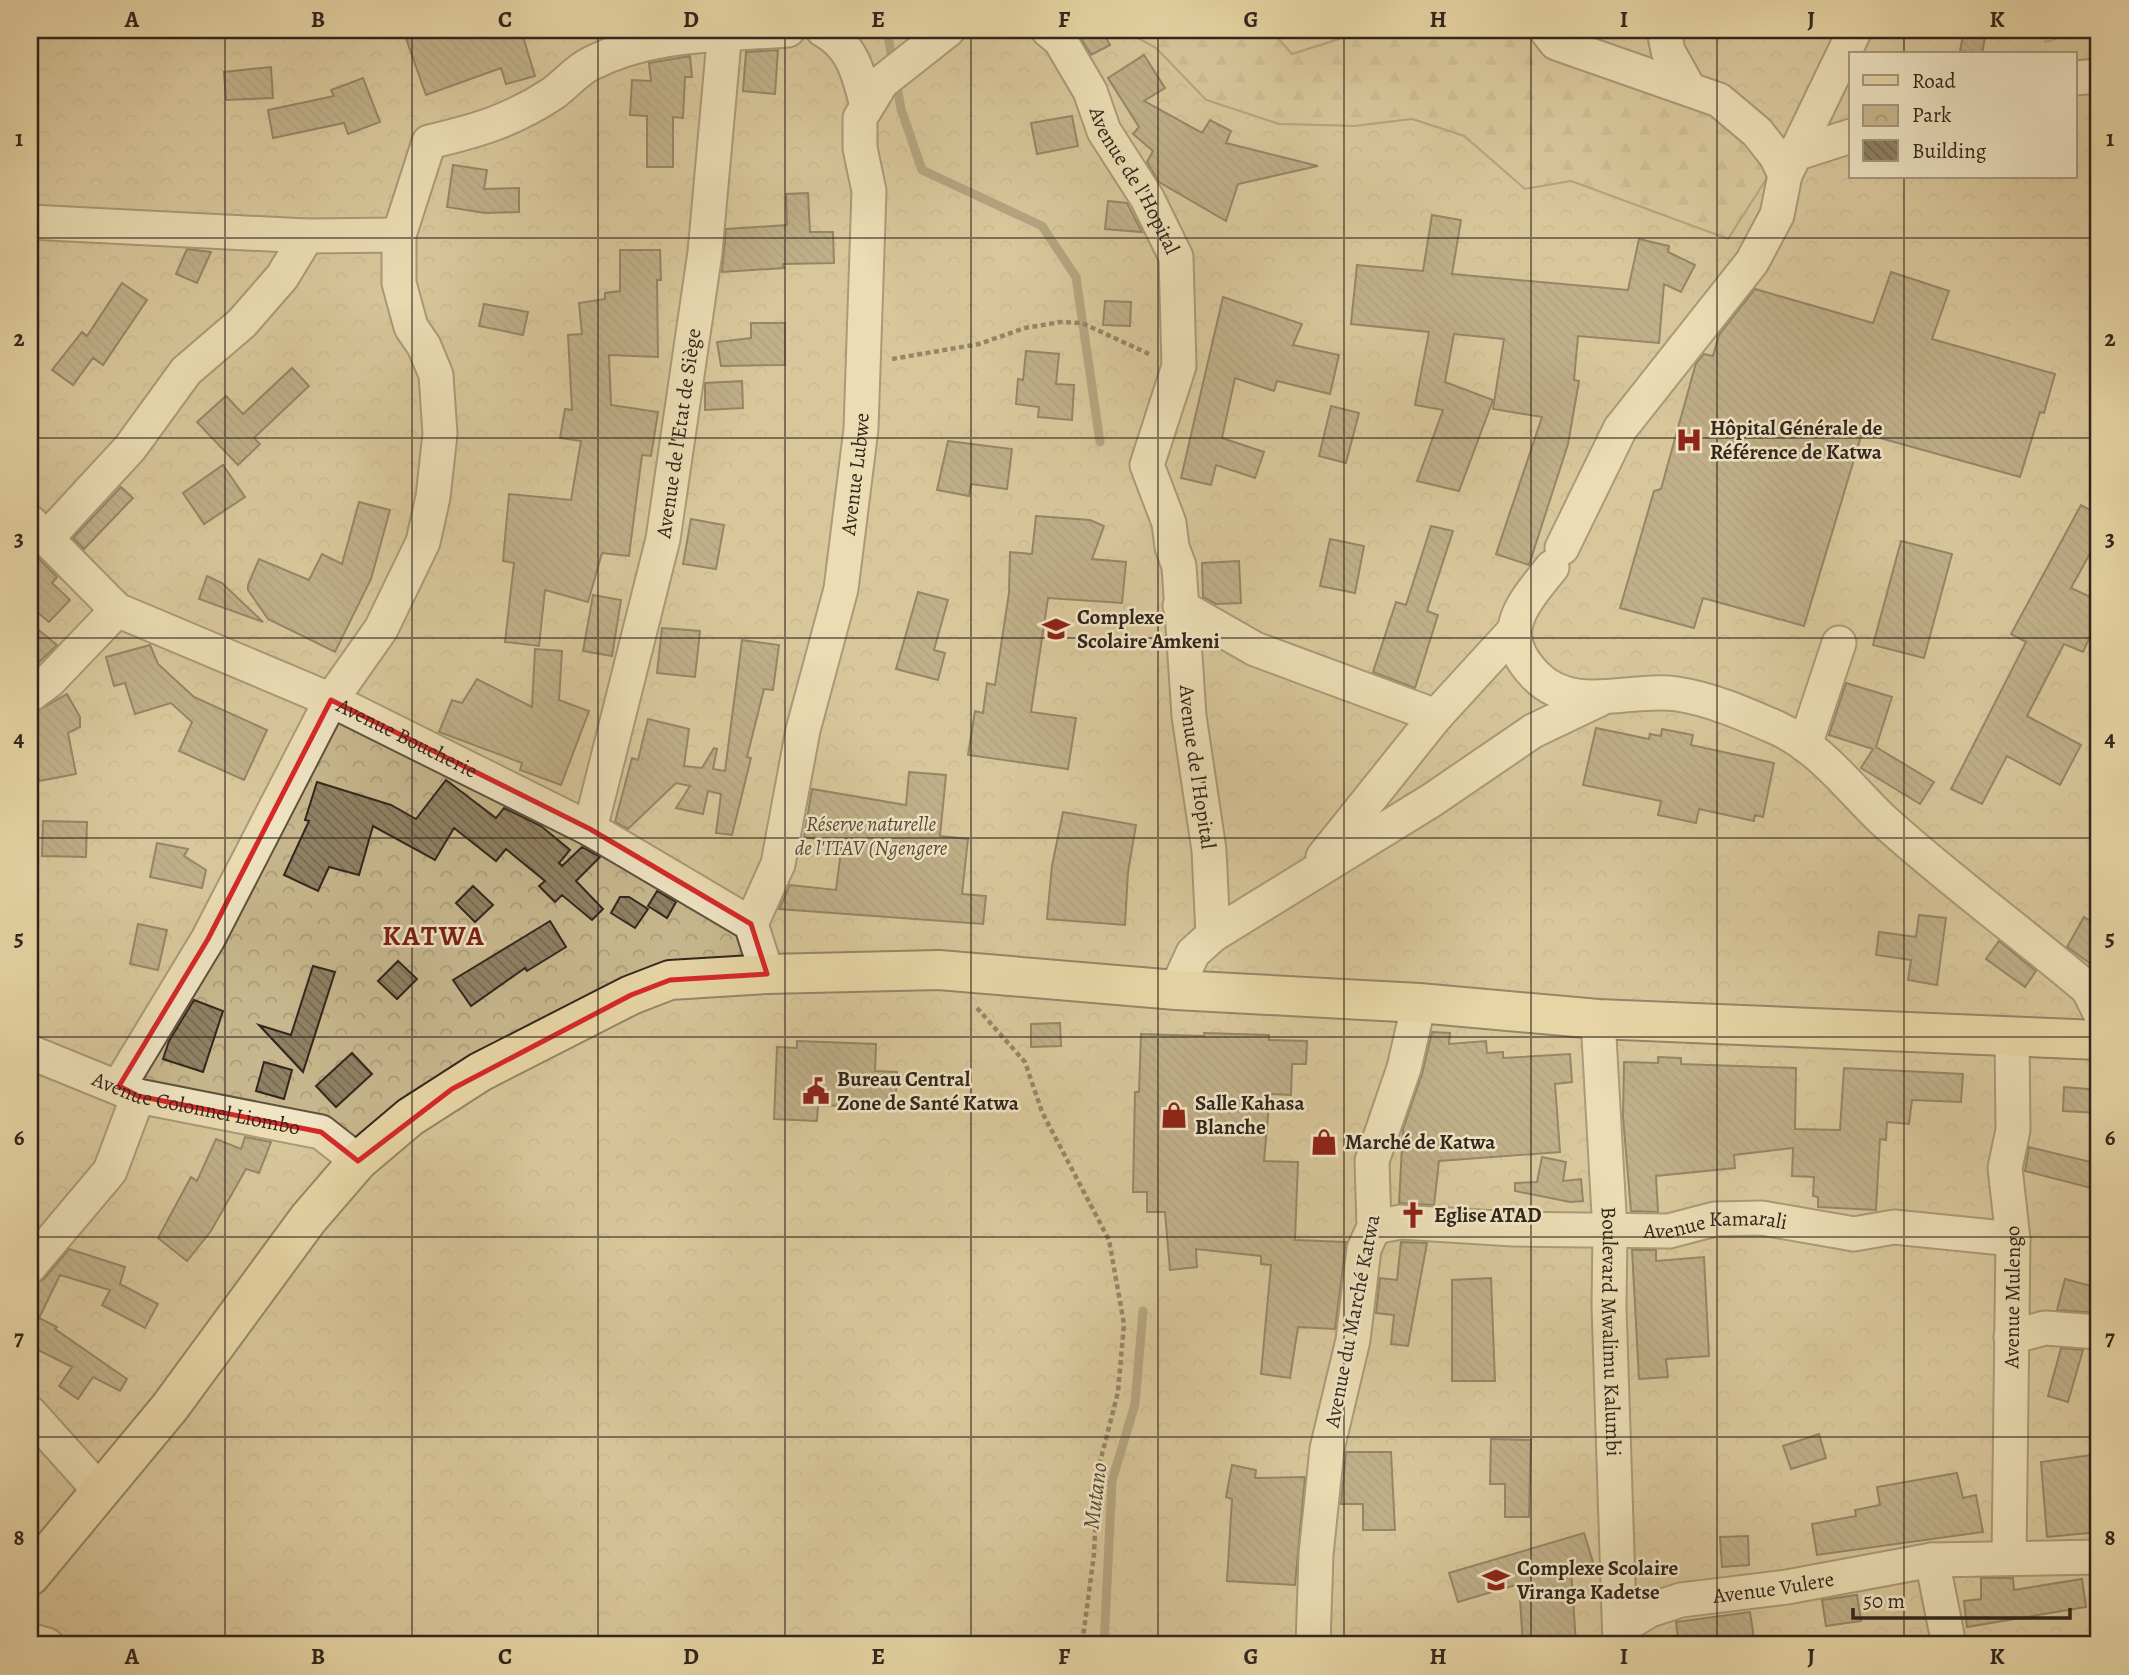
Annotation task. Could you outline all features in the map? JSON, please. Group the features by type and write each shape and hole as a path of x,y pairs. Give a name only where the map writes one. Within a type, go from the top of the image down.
{"main road":[{"path":"30,1576 170,1407 308,1219 358,1161 410,1117 452,1089 631,995 670,980 766,974 939,970 1176,990 1419,1003 1598,1019 2099,1041"}],"street":[{"path":"30,1266 110,1171 128,1091 331,700 381,629 423,542 433,497 440,434 436,375 408,316 399,283 399,235 429,142 494,127 552,94 589,64 609,43 725,32 788,30"},
{"name":"Avenue Lubwe","path":"751,924 778,864 803,730 841,589 861,429 869,191 860,148 860,118 867,106 857,67 840,39 823,30"},
{"path":"867,106 882,82 948,30"},
{"name":"Avenue de l'Hopital","path":"1048,30 1060,40 1090,91 1104,131 1147,198 1176,257 1178,366 1147,464 1180,566 1180,606 1189,716 1209,850 1213,935"},
{"path":"1546,30 1556,43 1719,100 1756,132 1776,156 1790,165"},
{"path":"1664,30 1668,51 1689,89"},
{"path":"1307,877 1436,716 1513,632 1522,605 1557,557 1620,429 1752,262 1777,215 1790,165 1855,30"},
{"name":"Avenue de l'Etat de Siège","path":"590,830 663,539 705,252 725,32"},
{"path":"2076,78 2099,76"},
{"path":"1790,165 1849,137"},
{"path":"30,222 307,236 399,235"},
{"path":"38,530 130,448 186,371 242,323 282,277 307,236"},
{"name":"Avenue Boucherie","path":"38,530 117,610 331,700 590,830 751,924"},
{"path":"1180,606 1255,649 1436,716"},
{"path":"30,695 49,681 117,610"},
{"path":"1513,632 1520,656 1536,677 1558,691 1600,699"},
{"path":"1805,745 1839,643"},
{"path":"1176,990 1193,953 1213,935 1432,800 1533,731 1600,699 1641,692 1677,694 1714,703 1780,730 1805,745 1884,821 2088,989 2099,1011"},
{"path":"751,924 766,974"},
{"name":"Avenue du Marché Katwa","path":"1313,1645 1316,1554 1327,1449 1353,1340 1364,1249 1374,1227 1372,1161 1404,1068 1419,1003"},
{"name":"Boulevard Mwalimu Kalumbi","path":"1598,1019 1610,1232 1609,1306 1620,1637"},
{"name":"Avenue Mulengo","path":"2009,1558 2013,1239 2005,1168 2013,1130 2012,1038"},
{"name":"Avenue Colonnel Liombo","path":"30,1052 128,1091 321,1132 358,1161"},
{"name":"Avenue Kamarali","path":"1374,1227 1401,1222 1610,1232 1669,1231 1714,1219 1762,1219 1854,1234 1894,1227 2013,1239"},
{"path":"2011,1338 2045,1328 2099,1332"},
{"path":"30,1413 100,1491"},
{"name":"Avenue Vulere","path":"1620,1637 1650,1610 1681,1600 1787,1587 1932,1560 2099,1556"},
{"path":"1932,1560 1950,1645"},
{"path":"30,1640 47,1645"}],"path":[{"path":"862,392 875,371 891,359 979,344 1025,328 1061,322 1082,323 1103,335 1178,366"},
{"path":"975,1006 1025,1062 1042,1112 1109,1240 1122,1312 1118,1392 1098,1470 1094,1554 1082,1645"}],"highlighted area":[{"path":"331,700 590,829 751,924 767,974 670,980 631,995 452,1089 358,1161 321,1132 138,1096 119,1086 208,939"}],"green space":[{"name":"Réserve naturelle de l'ITAV (Ngengere","path":"30,30 1123,30 1156,48 1206,100 1279,124 1355,126 1412,119 1464,136 1525,189 1571,181 1728,239 1770,173 1718,107 1534,37 1529,30 2045,30 2046,42 2082,30 2099,30 2099,1645 30,1645"},
{"path":"1123,30 1271,30 1292,54 1366,30 1529,30 1534,37 1718,107 1771,173 1728,239 1571,181 1525,189 1464,136 1412,119 1355,126 1279,124 1206,100 1156,48"},
{"path":"1271,30 1366,30 1292,54"}],"building":[{"path":"403,30 521,30 535,76 506,84 501,68 426,95"},
{"path":"1076,30 1102,30 1110,45 1091,55"},
{"path":"1964,30 1986,32 1982,52 1960,51"},
{"path":"778,50 775,94 743,91 746,52"},
{"path":"1144,55 1165,88 1144,101 1202,133 1210,120 1231,131 1226,143 1318,166 1238,184 1226,221 1159,182 1147,162 1153,151 1133,134 1139,127 1108,78"},
{"path":"690,56 692,77 685,77 683,118 673,117 673,167 647,167 647,116 630,115 632,80 651,81 649,63"},
{"path":"271,67 273,98 226,100 224,72"},
{"path":"363,78 380,122 348,134 344,123 273,138 268,110 334,96 331,90"},
{"path":"1072,116 1078,146 1037,154 1031,123"},
{"path":"453,165 487,170 484,189 519,188 519,212 485,213 447,207"},
{"path":"808,193 810,232 833,232 834,263 783,264 784,268 722,272 726,229 787,225 786,194"},
{"path":"1108,201 1127,203 1142,232 1105,229"},
{"path":"1432,215 1461,220 1452,274 1628,290 1639,239 1669,246 1668,252 1695,265 1681,292 1664,284 1659,343 1578,336 1574,380 1579,381 1568,444 1529,565 1496,554 1542,417 1493,409 1504,339 1454,334 1445,382 1493,400 1459,491 1417,481 1443,410 1415,405 1429,332 1351,324 1357,265 1423,271"},
{"path":"187,249 211,252 197,283 176,274"},
{"path":"620,250 660,250 661,280 657,280 658,357 609,355 611,405 658,412 651,456 642,455 629,556 602,553 588,602 545,590 539,646 505,642 514,563 503,561 509,494 571,500 581,441 560,438 565,409 572,410 568,335 582,334 579,303 605,299 605,293 620,291"},
{"path":"1891,272 1949,291 1932,339 2055,374 2044,413 2040,412 2020,477 1862,433 1804,626 1703,598 1694,628 1620,608 1654,491 1661,489 1696,363 1704,354 1713,356 1719,335 1755,289 1873,323"},
{"path":"122,283 147,300 103,365 93,358 73,385 52,370 82,332 87,336"},
{"path":"1223,297 1302,324 1293,345 1339,355 1330,394 1277,381 1274,391 1235,378 1222,438 1264,452 1255,478 1216,465 1211,485 1181,478"},
{"path":"1105,301 1131,302 1130,326 1103,325"},
{"path":"484,304 528,312 523,335 479,326"},
{"path":"751,323 785,323 785,365 721,366 717,342 751,338"},
{"path":"1026,351 1059,354 1056,384 1074,385 1072,420 1038,417 1039,407 1016,404 1018,379 1023,380"},
{"path":"292,368 309,386 254,438 260,444 238,465 197,422 226,396 243,414"},
{"path":"742,381 743,408 705,410 705,383"},
{"path":"1331,406 1359,413 1346,463 1319,456"},
{"path":"948,441 1012,449 1007,489 971,484 969,496 937,490"},
{"path":"223,465 245,497 204,524 183,493"},
{"path":"121,487 133,498 84,549 73,538"},
{"path":"359,502 390,510 371,579 335,652 268,619 248,590 248,585 259,559 309,580 322,554 342,564"},
{"path":"2081,505 2099,515 2099,537 2071,588 2099,601 2099,617 2083,652 2064,644 2027,716 2081,745 2060,785 2007,756 1982,804 1951,789 2026,642 2011,634"},
{"path":"1036,516 1090,520 1104,526 1092,559 1126,562 1122,603 1048,598 1031,712 1076,718 1068,769 968,755 975,711 983,713 987,683 995,685 1009,593 1010,552 1032,554"},
{"path":"691,519 724,525 716,569 683,564"},
{"path":"1431,526 1453,531 1427,611 1438,615 1415,688 1373,672 1396,602 1406,605"},
{"path":"1330,539 1364,546 1355,593 1320,586"},
{"path":"1901,541 1952,554 1924,658 1873,645"},
{"path":"36,556 57,577 52,583 70,600 49,622 30,606 30,561"},
{"path":"1239,561 1241,603 1216,604 1203,597 1202,563"},
{"path":"207,576 222,583 263,622 199,599"},
{"path":"918,592 948,600 934,650 945,653 938,680 896,669"},
{"path":"593,595 621,600 612,656 583,651"},
{"path":"30,623 57,645 30,671"},
{"path":"662,628 700,631 695,677 657,673"},
{"path":"742,640 779,645 773,690 764,689 732,835 716,833 721,794 708,791 703,814 676,808 690,786 676,783 628,829 615,822 632,758 638,760 648,719 689,729 684,766 702,768 714,748 717,749 713,769 725,771"},
{"path":"150,645 158,664 194,697 267,730 244,780 179,751 192,722 171,703 135,714 125,683 114,686 106,657"},
{"path":"535,649 562,651 559,700 589,711 561,785 520,770 522,763 439,732 452,700 462,703 477,679 532,707"},
{"path":"1846,683 1892,697 1876,747 1934,782 1920,804 1861,768 1873,749 1829,735"},
{"path":"67,694 80,717 80,727 68,733 76,774 39,781 30,742 30,715"},
{"path":"1596,728 1649,739 1650,734 1661,736 1662,729 1693,735 1691,745 1774,763 1763,817 1755,815 1754,821 1699,809 1696,823 1658,815 1661,801 1583,785"},
{"path":"909,772 946,775 940,836 968,839 962,894 986,896 983,924 779,909 790,885 836,890 842,843 804,837 812,789 906,805"},
{"path":"446,780 496,818 504,808 541,826 570,850 559,863 562,866 582,847 600,857 576,881 603,909 592,920 562,895 555,902 539,886 545,881 506,849 496,861 454,828 435,860 373,826 359,875 329,867 318,891 284,875 309,821 305,820 317,782 391,805 416,819"},
{"path":"1063,812 1136,825 1128,872 1125,925 1047,919 1052,866"},
{"path":"43,821 87,822 86,857 42,856"},
{"path":"157,843 188,849 184,856 206,870 202,888 150,877"},
{"path":"473,886 493,905 475,922 456,903"},
{"path":"657,891 676,902 667,918 648,906"},
{"path":"620,897 629,897 648,909 635,928 611,913"},
{"path":"1919,915 1946,918 1937,985 1908,980 1911,960 1876,955 1879,932 1916,937"},
{"path":"2084,917 2099,926 2099,949 2091,964 2067,947"},
{"path":"550,921 566,947 527,971 525,968 471,1006 453,980"},
{"path":"138,924 167,930 158,970 130,964"},
{"path":"1999,941 2036,971 2025,987 1986,959"},
{"path":"398,961 417,979 397,999 378,981"},
{"path":"313,966 335,972 303,1072 259,1025 291,1035"},
{"path":"194,1000 223,1011 203,1072 163,1059 169,1041"},
{"path":"1060,1023 1061,1046 1031,1047 1031,1024"},
{"path":"1432,1032 1450,1033 1449,1044 1486,1041 1487,1053 1503,1052 1503,1058 1570,1054 1572,1082 1555,1084 1560,1152 1439,1161 1434,1205 1399,1203 1403,1129 1422,1074"},
{"path":"1204,1033 1269,1035 1269,1040 1307,1041 1306,1064 1292,1064 1291,1095 1270,1094 1264,1161 1298,1162 1295,1240 1346,1242 1335,1329 1298,1327 1290,1378 1261,1374 1271,1265 1261,1264 1261,1256 1196,1249 1197,1267 1170,1270 1165,1212 1147,1212 1147,1192 1133,1192 1135,1092 1139,1092 1141,1034 1204,1036"},
{"path":"797,1041 876,1044 875,1071 897,1072 895,1108 818,1105 817,1121 774,1119 777,1047 797,1048"},
{"path":"352,1053 372,1074 336,1107 316,1086"},
{"path":"1658,1057 1681,1058 1681,1064 1796,1068 1795,1129 1840,1130 1844,1068 1963,1074 1961,1102 1912,1100 1909,1124 1887,1122 1886,1140 1880,1139 1876,1210 1818,1207 1818,1197 1813,1196 1814,1177 1792,1176 1793,1148 1734,1155 1735,1168 1656,1176 1658,1212 1631,1211 1623,1117 1624,1062 1658,1063"},
{"path":"264,1062 292,1070 284,1099 256,1091"},
{"path":"2064,1087 2099,1090 2099,1113 2063,1111"},
{"path":"245,1137 271,1142 259,1173 246,1169 211,1231 187,1261 158,1238 191,1177 197,1181 216,1139 241,1149"},
{"path":"2029,1147 2099,1164 2099,1190 2025,1171"},
{"path":"1542,1157 1566,1162 1563,1181 1581,1179 1583,1201 1570,1202 1515,1191 1515,1183 1537,1182"},
{"path":"1401,1242 1427,1243 1408,1346 1391,1344 1394,1315 1376,1313 1380,1278 1397,1280"},
{"path":"69,1249 125,1267 120,1284 158,1304 145,1328 102,1305 110,1290 60,1275 39,1318 57,1327 55,1329 127,1379 120,1391 93,1377 78,1399 59,1386 72,1367 30,1346 30,1285 44,1279"},
{"path":"1632,1250 1656,1250 1656,1261 1704,1257 1709,1356 1666,1359 1668,1377 1639,1379"},
{"path":"1491,1278 1495,1381 1452,1381 1452,1280"},
{"path":"2065,1279 2099,1288 2099,1313 2057,1310"},
{"path":"2061,1348 2083,1350 2068,1402 2048,1396"},
{"path":"1819,1434 1826,1458 1791,1469 1783,1446"},
{"path":"1491,1439 1531,1440 1529,1517 1505,1517 1505,1484 1490,1484"},
{"path":"1346,1452 1391,1452 1395,1530 1363,1530 1363,1504 1341,1504"},
{"path":"2099,1454 2099,1532 2047,1537 2041,1462"},
{"path":"1232,1465 1256,1470 1255,1478 1305,1477 1295,1585 1227,1581 1232,1499 1226,1497"},
{"path":"1957,1473 1963,1498 1976,1495 1983,1532 1817,1555 1812,1524 1856,1516 1855,1510 1880,1505 1877,1487"},
{"path":"1584,1533 1593,1562 1571,1569 1576,1644 1523,1645 1519,1584 1458,1602 1449,1573"},
{"path":"1748,1536 1749,1565 1722,1567 1720,1537"},
{"path":"1981,1578 2013,1578 2014,1590 2082,1579 2086,1607 1967,1627 1964,1601 1981,1599"},
{"path":"1857,1595 1861,1621 1826,1626 1822,1600"},
{"path":"1750,1612 1755,1645 1679,1645 1676,1622"}],"waterway":[{"path":"887,30 893,64"},
{"path":"896,81 901,109 922,170 1042,226 1076,277 1100,442"},
{"name":"Mutano","path":"1104,1645 1112,1481 1135,1404 1143,1311"}],"place":[{"name":"Hôpital Générale de Référence de Katwa","path":"1689,440"},
{"name":"Complexe Scolaire Amkeni","path":"1056,629"},
{"name":"Bureau Central Zone de Santé Katwa","path":"816,1091"},
{"name":"Salle Kahasa Blanche","path":"1174,1115"},
{"name":"Marché de Katwa","path":"1324,1142"},
{"name":"Eglise ATAD","path":"1413,1215"},
{"name":"Complexe Scolaire Viranga Kadetse","path":"1496,1580"}],"district":[{"name":"KATWA","path":"434,936"}]}
